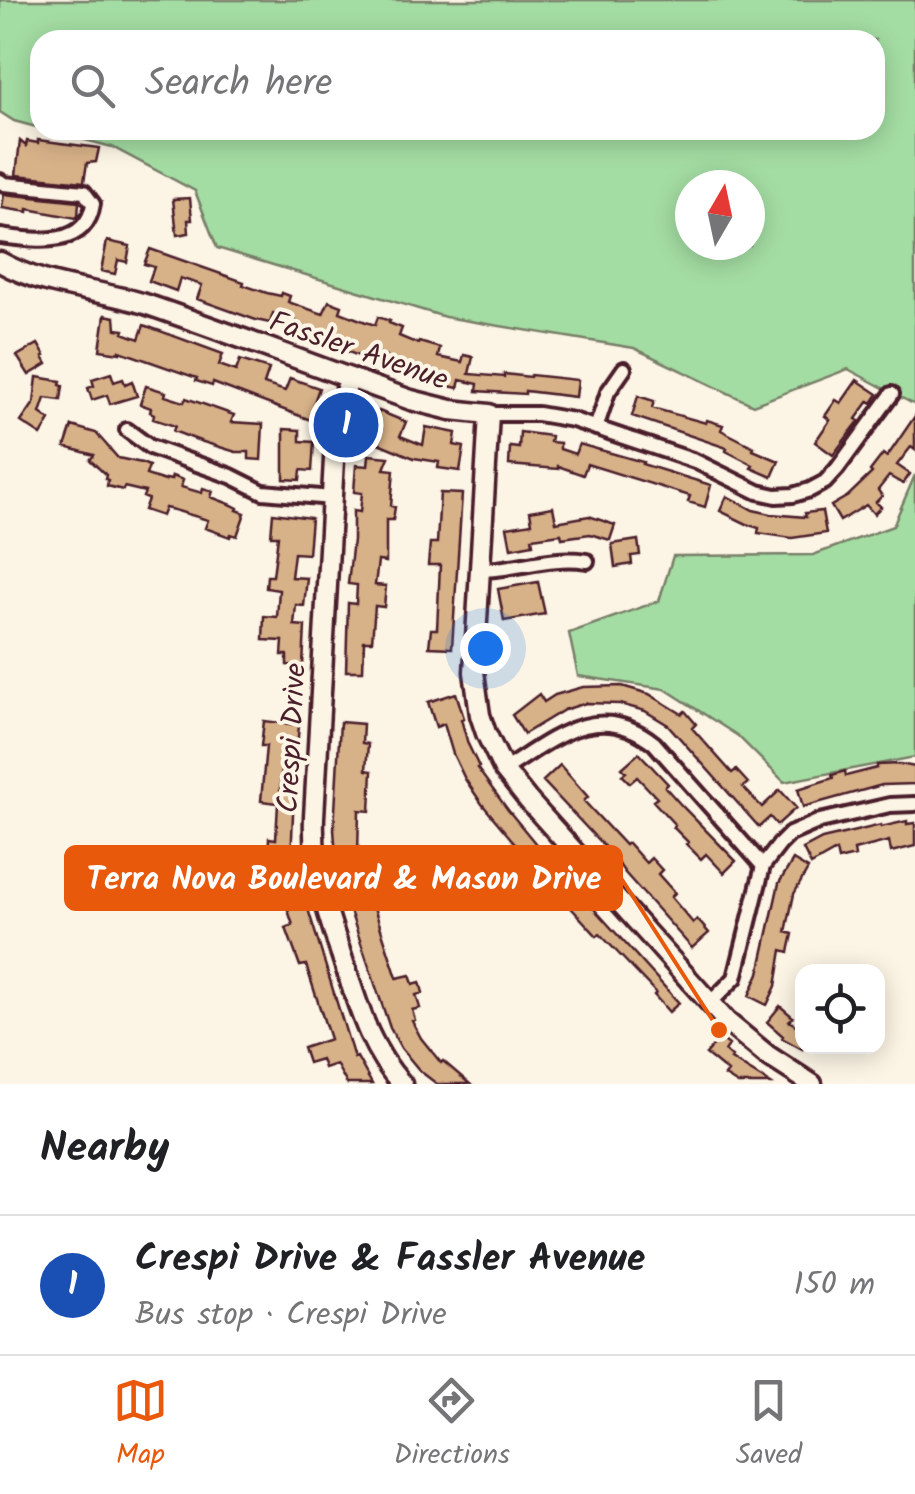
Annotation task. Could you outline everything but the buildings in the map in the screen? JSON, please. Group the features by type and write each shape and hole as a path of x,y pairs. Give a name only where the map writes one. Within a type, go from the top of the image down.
{"street":[{"path":"0,181 84,192 93,204 86,223 64,238 49,241 0,236"},
{"name":"Fassler Avenue","path":"0,262 54,285 146,304 432,406 572,420 712,467 758,492 776,496 793,495 825,482 892,394"},
{"path":"596,428 608,392 624,369"},
{"name":"Crespi Drive","path":"350,378 336,424 314,856 322,895 363,1022 378,1053 402,1084"},
{"path":"488,414 474,660 476,695 486,733 504,770 528,800 709,1004 745,1038 812,1084"},
{"path":"127,430 150,447 231,476 263,492 332,498"},
{"path":"478,570 512,569 556,560 586,561"},
{"path":"504,770 572,728 609,723 626,726 654,743 764,866"},
{"path":"709,1004 728,986 739,968 764,866 790,834 874,808 915,804"}],"green space":[{"path":"0,0 915,0 915,405 848,369 753,405 634,348 445,317 217,248 195,191 112,147 85,140 885,140 885,30 30,30 30,125 0,112"},
{"path":"915,475 915,757 784,782 738,736 665,689 578,676 569,633 659,601 673,556 813,555 893,526"}],"place":[{"name":"Crespi Drive & Fassler Avenue","path":"346,425"},
{"name":"Terra Nova Boulevard & Mason Drive","path":"719,1030"}]}
